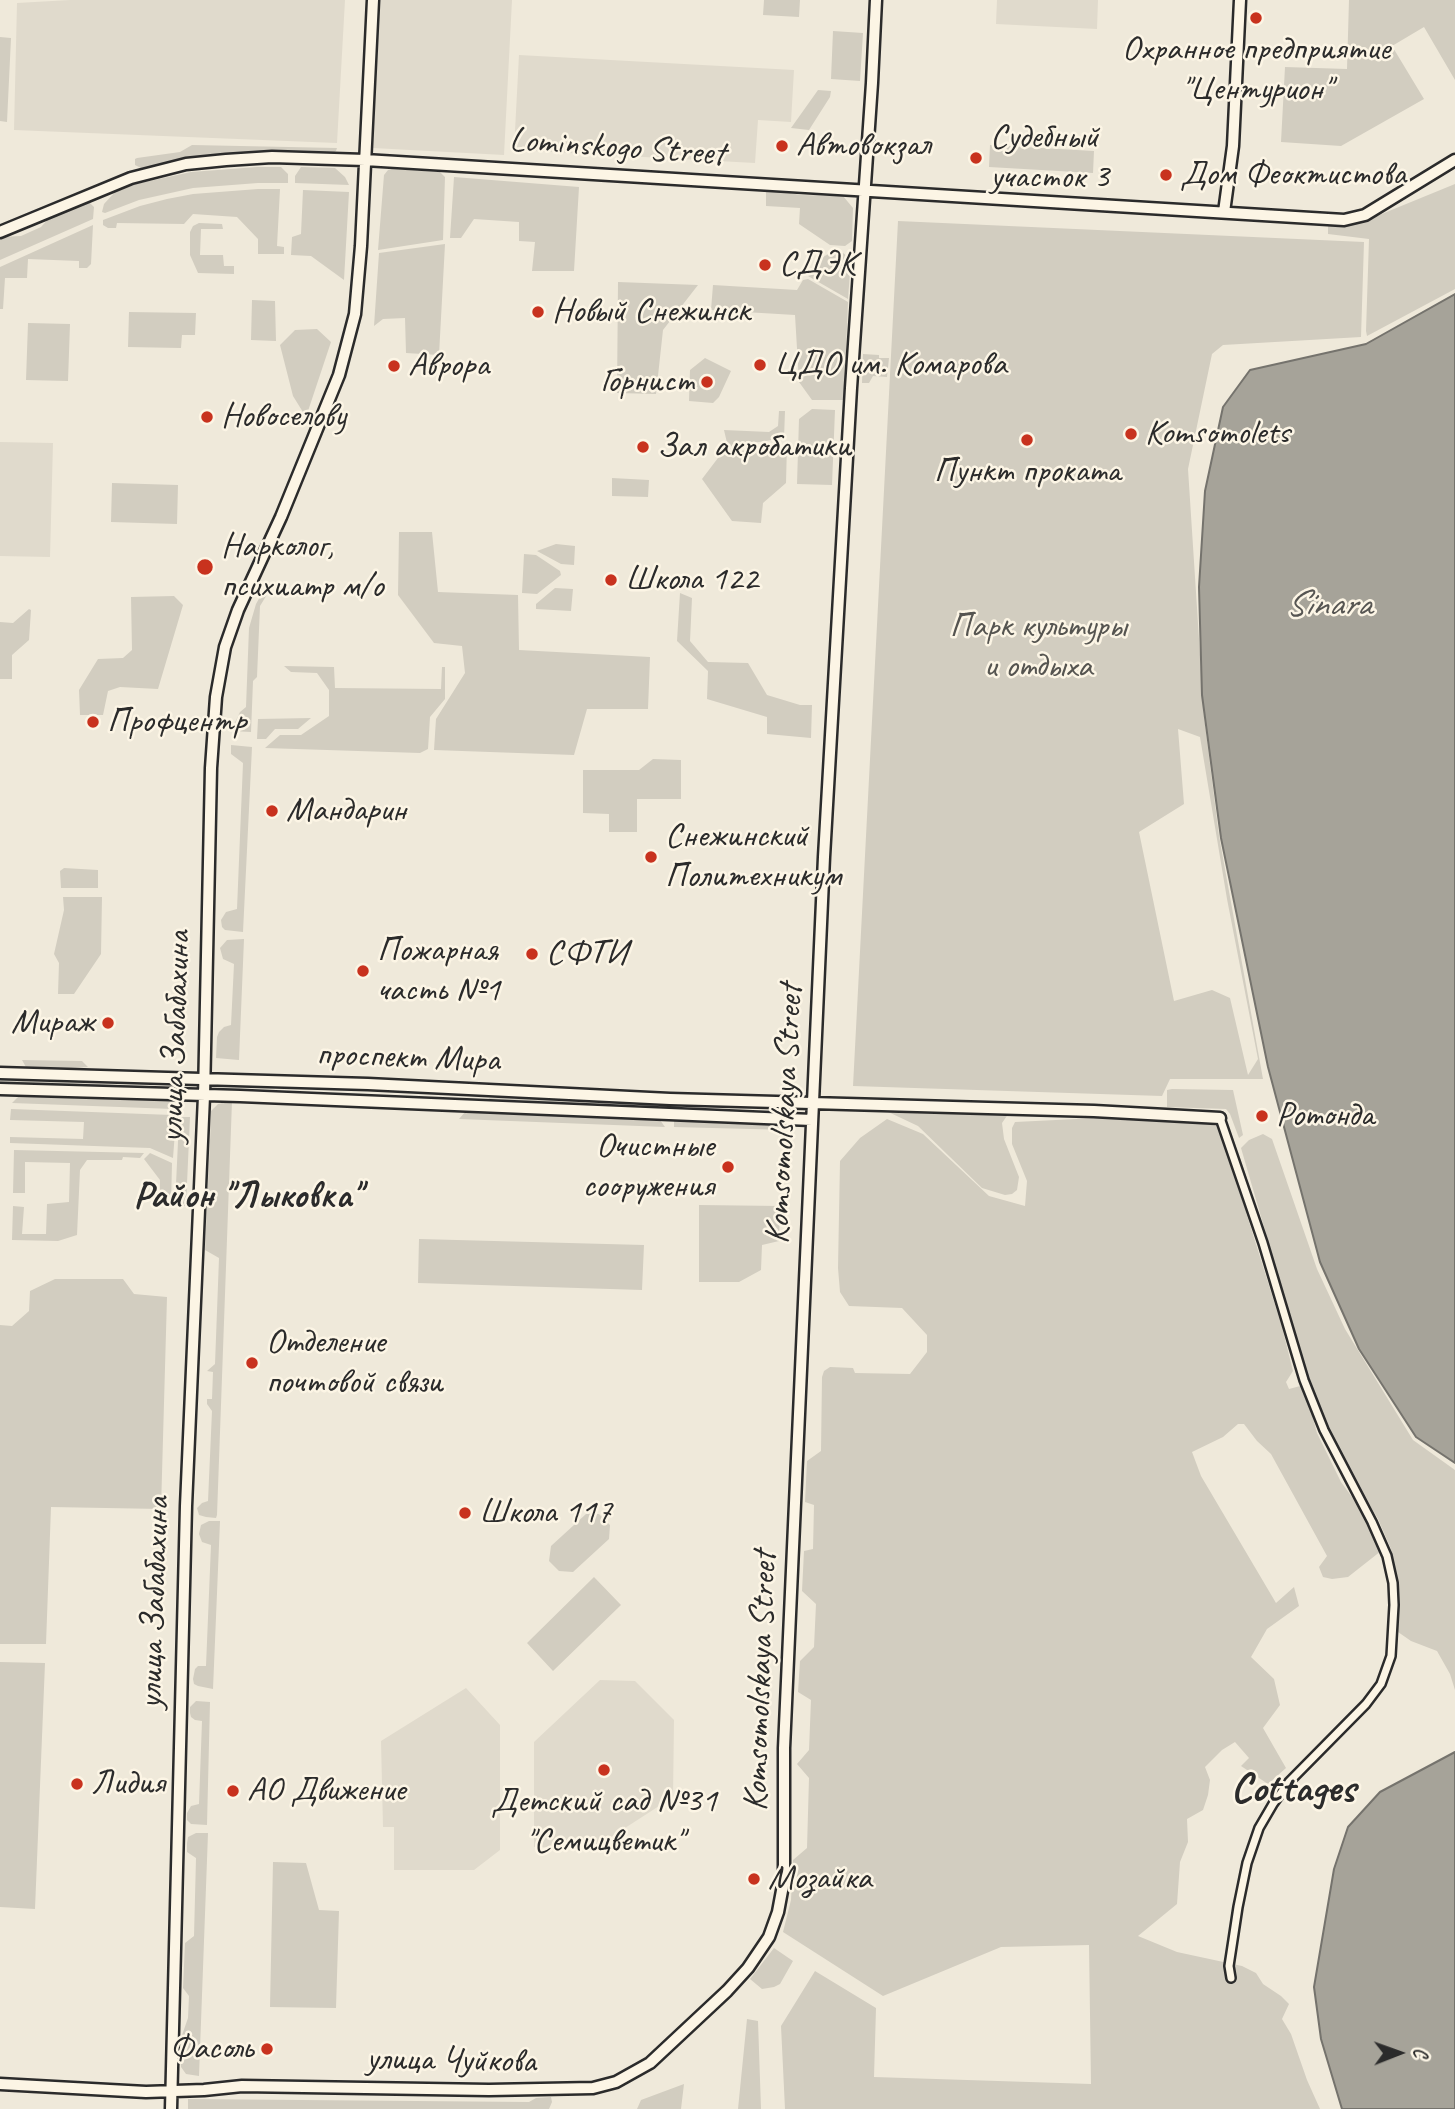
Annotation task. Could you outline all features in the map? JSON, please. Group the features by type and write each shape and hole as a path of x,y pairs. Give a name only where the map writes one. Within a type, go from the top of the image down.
{"street":[{"name":"улица Забабахина","path":"171,2109 186,1519 204,1096 211,768 216,698 225,647 238,610 281,517 339,375 358,297 373,0"},
{"name":"Komsomolskaya Street","path":"704,2013 761,1951 778,1912 784,1880 784,1748 825,844 850,388 876,0"},
{"path":"1224,212 1233,146 1240,0"},
{"name":"Lominskogo Street","path":"0,232 131,178 186,164 226,160 365,160 1344,220 1365,215 1455,160"},
{"name":"проспект Мира","path":"0,1073 481,1088 814,1104 1106,1111 1220,1118"},
{"path":"367,1101 368,1084"},
{"path":"480,1106 481,1088"},
{"name":"проспект Мира","path":"0,1089 812,1120"},
{"path":"670,1099 670,1114"},
{"path":"1220,1118 1263,1243 1304,1380 1324,1430 1373,1522 1387,1556 1393,1583 1394,1633 1391,1656 1381,1684 1366,1704 1289,1782 1272,1804 1259,1828 1247,1863 1238,1907 1229,1966 1231,1978"},
{"name":"улица Чуйкова","path":"0,2084 172,2091 242,2086 489,2090 593,2088 616,2082 650,2063 704,2013"}],"shaded area":[{"path":"70,0 345,0 337,143 14,130 17,3"},
{"path":"380,0 512,0 504,155 373,148"},
{"path":"997,0 1098,0 1097,29 996,24"},
{"path":"519,55 794,70 791,122 758,120 755,163 514,150"},
{"path":"0,442 53,443 50,557 0,556"},
{"name":"Детский сад №31 \"Семицветик\"","path":"600,1680 635,1681 674,1720 673,1797 594,1848 534,1847 534,1742"},
{"path":"466,1688 500,1725 500,1850 474,1870 394,1870 394,1827 383,1827 381,1741"}],"green space":[{"path":"764,0 800,0 799,17 763,15"},
{"path":"1349,0 1455,0 1455,80 1424,27 1392,46 1424,99 1341,146 1281,142 1285,67 1347,69"},
{"path":"833,31 863,33 860,81 831,79"},
{"path":"0,37 11,38 7,122 0,121"},
{"path":"818,90 831,91 830,97 809,130 791,128"},
{"path":"192,145 337,148 332,154 257,153 181,160 141,168 135,165 137,158 180,152"},
{"path":"990,145 1094,151 1093,173 989,167"},
{"path":"281,167 288,174 288,183 193,188 139,200 102,212 104,204 115,192 136,184 191,172"},
{"path":"301,167 335,168 349,185 295,183 295,176"},
{"path":"392,169 440,172 445,177 443,240 378,250 384,175"},
{"path":"454,177 579,187 574,271 532,271 535,242 519,241 519,222 474,219 461,238 450,238"},
{"path":"1455,184 1455,289 1367,336 1369,239 1328,234 1328,222 1352,223 1367,220"},
{"path":"280,189 277,246 284,247 284,254 258,254 258,239 237,217 193,214 184,224 117,223 116,228 103,225 103,220 167,199 193,194"},
{"path":"303,190 349,192 344,280 311,256 291,255 292,237 301,234"},
{"path":"776,190 800,195 843,196 853,208 852,241 845,246 830,245 799,224 800,208 766,206 766,192"},
{"path":"88,201 94,207 93,219 0,260 0,237 21,236 41,227 50,217"},
{"name":"Парк культуры и отдыха","path":"898,221 1364,242 1361,337 1223,345 1212,354 1188,469 1204,716 1219,836 1263,1079 1170,1079 1162,1096 853,1086","holes":["1178,729 1200,737 1227,899 1258,1059 1248,1075 1230,998 1212,990 1174,1001 1139,832 1184,804"]},
{"path":"199,223 222,224 223,229 201,229 200,255 223,255 224,266 234,266 234,274 198,273 190,255 190,232 193,226"},
{"path":"93,225 91,264 87,268 79,268 79,261 28,259 27,278 5,278 3,309 0,309 0,267"},
{"path":"445,244 439,355 406,353 405,318 383,319 374,326 379,253"},
{"path":"830,253 843,253 851,259 848,299 808,276 823,257"},
{"path":"808,279 848,302 844,400 812,400 799,382 795,315 711,310 713,285 797,290 803,280"},
{"path":"618,282 698,285 663,330 656,394 617,393"},
{"path":"252,300 275,301 276,341 251,340"},
{"path":"129,312 196,313 195,335 182,335 181,348 128,347"},
{"path":"28,323 70,324 68,381 26,380"},
{"path":"317,329 331,342 306,417 293,396 280,345 295,330"},
{"path":"863,354 889,358 887,377 873,376 869,383 862,383"},
{"path":"705,358 731,371 719,397 713,403 689,401 690,370"},
{"path":"812,409 835,410 832,485 797,484 799,419"},
{"path":"779,411 785,411 784,438 728,447 724,430 769,432 778,426"},
{"path":"787,444 786,483 763,503 761,523 732,521 702,479 721,454"},
{"path":"612,478 649,480 648,497 612,496"},
{"path":"112,483 178,485 177,524 111,522"},
{"path":"399,532 432,532 438,592 518,595 519,650 650,657 648,709 587,709 574,755 434,750 436,719 465,673 462,646 434,643 398,595"},
{"path":"556,544 575,546 574,565 561,564 537,551"},
{"path":"524,554 536,555 560,571 561,575 537,594 522,593"},
{"path":"266,586 271,588 260,606 251,732 231,731 240,712 246,707 249,628 256,604"},
{"path":"555,588 573,589 571,611 536,609 536,604"},
{"path":"680,593 692,598 690,641 708,662 748,663 767,695 800,705 812,705 811,738 767,734 767,717 707,699 708,671 677,641"},
{"path":"174,596 183,605 158,689 120,687 108,691 103,715 80,715 79,690 98,659 123,658 132,650 131,597"},
{"path":"29,609 29,640 12,655 12,679 0,679 0,622 13,623"},
{"path":"284,666 334,667 335,688 441,689 442,667 445,667 445,699 430,717 428,749 420,753 265,748 280,735 301,735 329,716 329,690 317,673 291,672"},
{"path":"311,718 298,729 275,729 266,739 257,739 258,719"},
{"path":"231,745 252,747 243,932 225,930 221,920 226,912 237,909 243,763 231,754"},
{"path":"653,759 681,760 681,799 637,799 637,832 609,832 609,814 583,813 583,770 639,770"},
{"path":"64,868 98,870 98,888 61,888 60,871"},
{"path":"63,897 102,897 101,954 74,994 58,994 59,963 54,954 64,910"},
{"path":"244,939 239,1060 216,1058 219,1032 231,1025 234,964 223,959 220,948 227,940"},
{"path":"22,1060 82,1061 88,1067 27,1069"},
{"path":"0,1080 174,1087 174,1092 0,1085"},
{"path":"1167,1090 1233,1090 1243,1135 1239,1138 1226,1109 1167,1107"},
{"path":"20,1095 172,1100 173,1109 12,1103"},
{"path":"489,1098 658,1104 658,1107 488,1101"},
{"path":"232,1101 216,1518 199,1515 197,1508 208,1501 212,1411 207,1399 212,1399 213,1372 207,1371 215,1364 219,1258 205,1250 211,1111 218,1104"},
{"path":"11,1109 172,1115 176,1119 173,1158 150,1148 10,1143 10,1137 83,1139 84,1122 10,1120"},
{"path":"882,1109 1011,1110 1002,1123 1004,1139 1019,1177 1017,1190 1005,1195 982,1188 918,1126"},
{"path":"465,1112 660,1120 665,1127 459,1119"},
{"path":"182,1117 190,1117 186,1206 175,1206 179,1120"},
{"path":"1117,1117 1169,1119 1219,1126 1282,1327 1293,1371 1286,1382 1289,1389 1304,1385 1317,1433 1341,1482 1371,1523 1381,1551 1348,1577 1323,1577 1319,1567 1327,1556 1271,1454 1244,1424 1238,1424 1223,1437 1192,1452 1201,1476 1276,1603 1294,1587 1299,1606 1267,1629 1251,1657 1274,1679 1280,1705 1263,1728 1286,1768 1268,1784 1241,1766 1249,1758 1235,1742 1222,1750 1205,1767 1210,1780 1208,1795 1203,1810 1187,1819 1188,1842 1180,1862 1177,1904 1138,1936 1177,1952 1242,1966 1256,1973 1263,1984 1281,1996 1289,2004 1282,2019 1291,2034 1320,2109 785,2109 781,2026 815,1971 876,2008 874,2077 1091,2084 1089,1945 1001,1947 883,1996 783,1932 791,1900 793,1860 807,1848 809,1778 797,1764 809,1750 811,1700 798,1692 800,1661 814,1647 816,1604 802,1591 804,1551 813,1549 814,1505 805,1502 807,1461 821,1451 822,1377 824,1371 830,1367 853,1368 855,1373 910,1374 927,1352 927,1335 902,1308 849,1306 840,1292 840,1161 860,1138 887,1119 923,1134 989,1196 1025,1206 1027,1181 1012,1144 1012,1128 1015,1122"},
{"path":"674,1121 789,1123 789,1130 674,1127"},
{"path":"1263,1134 1272,1139 1317,1269 1345,1329 1413,1440 1455,1470 1455,1690 1450,1674 1437,1651 1411,1641 1398,1632 1397,1585 1391,1549 1378,1519 1328,1429 1308,1378 1241,1148 1249,1140"},
{"path":"14,1150 144,1153 140,1158 87,1160 80,1170 77,1235 58,1241 12,1240 13,1206 24,1207 22,1234 46,1234 47,1204 69,1202 70,1163 25,1162 25,1193 13,1193"},
{"path":"150,1153 172,1163 171,1205 160,1205 160,1180 144,1159"},
{"path":"699,1205 780,1206 779,1241 762,1245 761,1270 739,1282 699,1282"},
{"path":"419,1239 644,1245 642,1290 418,1283"},
{"path":"55,1279 123,1279 134,1294 167,1297 161,1509 51,1507 46,1644 0,1644 0,1325 12,1326 29,1311 30,1291"},
{"path":"586,1514 599,1514 610,1525 609,1539 573,1572 559,1571 549,1561 551,1546"},
{"path":"209,1521 220,1521 213,1689 194,1684 193,1679 198,1666 206,1666 211,1545 202,1542 199,1534 201,1525"},
{"path":"594,1577 621,1605 553,1671 527,1643"},
{"path":"0,1662 45,1663 35,1909 0,1907"},
{"path":"196,1701 210,1702 207,1825 191,1824 187,1820 191,1806 199,1804 202,1721 195,1720 190,1713 190,1707"},
{"path":"196,1833 208,1833 199,2076 186,2074 181,2067 180,2041 188,2018 189,1996 183,1988 185,1943 194,1936 196,1858 187,1852 187,1843 188,1837"},
{"path":"273,1862 306,1863 319,1910 339,1911 336,2008 270,2007"},
{"path":"774,1948 793,1961 780,1984 762,1989 750,1979"},
{"path":"747,2019 758,2021 761,2109 738,2109"},
{"path":"684,2084 681,2109 637,2109 641,2100"},
{"path":"551,2097 549,2109 188,2109 188,2099 529,2102 536,2098"}],"water":[{"name":"Sinara","path":"1455,294 1455,1463 1416,1437 1359,1349 1320,1262 1268,1067 1221,838 1202,695 1199,587 1205,491 1223,407 1250,370 1366,344"},
{"path":"1455,1752 1455,2109 1342,2109 1321,2039 1314,1987 1334,1869 1348,1827 1380,1792"}],"place":[{"name":"Охранное предприятие \"Центурион\"","path":"1256,18"},
{"name":"Автовокзал","path":"782,146"},
{"name":"Судебный участок 3","path":"976,158"},
{"name":"Дом Феоктистова","path":"1166,175"},
{"name":"СДЭК","path":"765,265"},
{"name":"Новый Снежинск","path":"538,312"},
{"name":"ЦДО им. Комарова","path":"760,365"},
{"name":"Аврора","path":"394,366"},
{"name":"Горнист","path":"707,382"},
{"name":"Новоселову","path":"207,417"},
{"name":"Komsomolets","path":"1131,434"},
{"name":"Пункт проката","path":"1027,440"},
{"name":"Зал акробатики","path":"643,447"},
{"name":"Нарколог, психиатр м/о","path":"205,567"},
{"name":"Школа 122","path":"611,580"},
{"name":"Профцентр","path":"93,722"},
{"name":"Мандарин","path":"272,811"},
{"name":"Снежинский Политехникум","path":"651,857"},
{"name":"СФТИ","path":"532,954"},
{"name":"Пожарная часть №1","path":"363,971"},
{"name":"Мираж","path":"108,1023"},
{"name":"Ротонда","path":"1262,1116"},
{"name":"Очистные сооружения","path":"728,1167"},
{"name":"Отделение почтовой связи","path":"252,1363"},
{"name":"Школа 117","path":"465,1513"},
{"name":"Детский сад №31 \"Семицветик\"","path":"604,1770"},
{"name":"Лидия","path":"77,1784"},
{"name":"АО Движение","path":"233,1791"},
{"name":"Мозайка","path":"754,1879"},
{"name":"Фасоль","path":"267,2049"}],"district":[{"name":"Район \"Лыковка\"","path":"247,1197"},
{"name":"Cottages","path":"1293,1790"}]}
